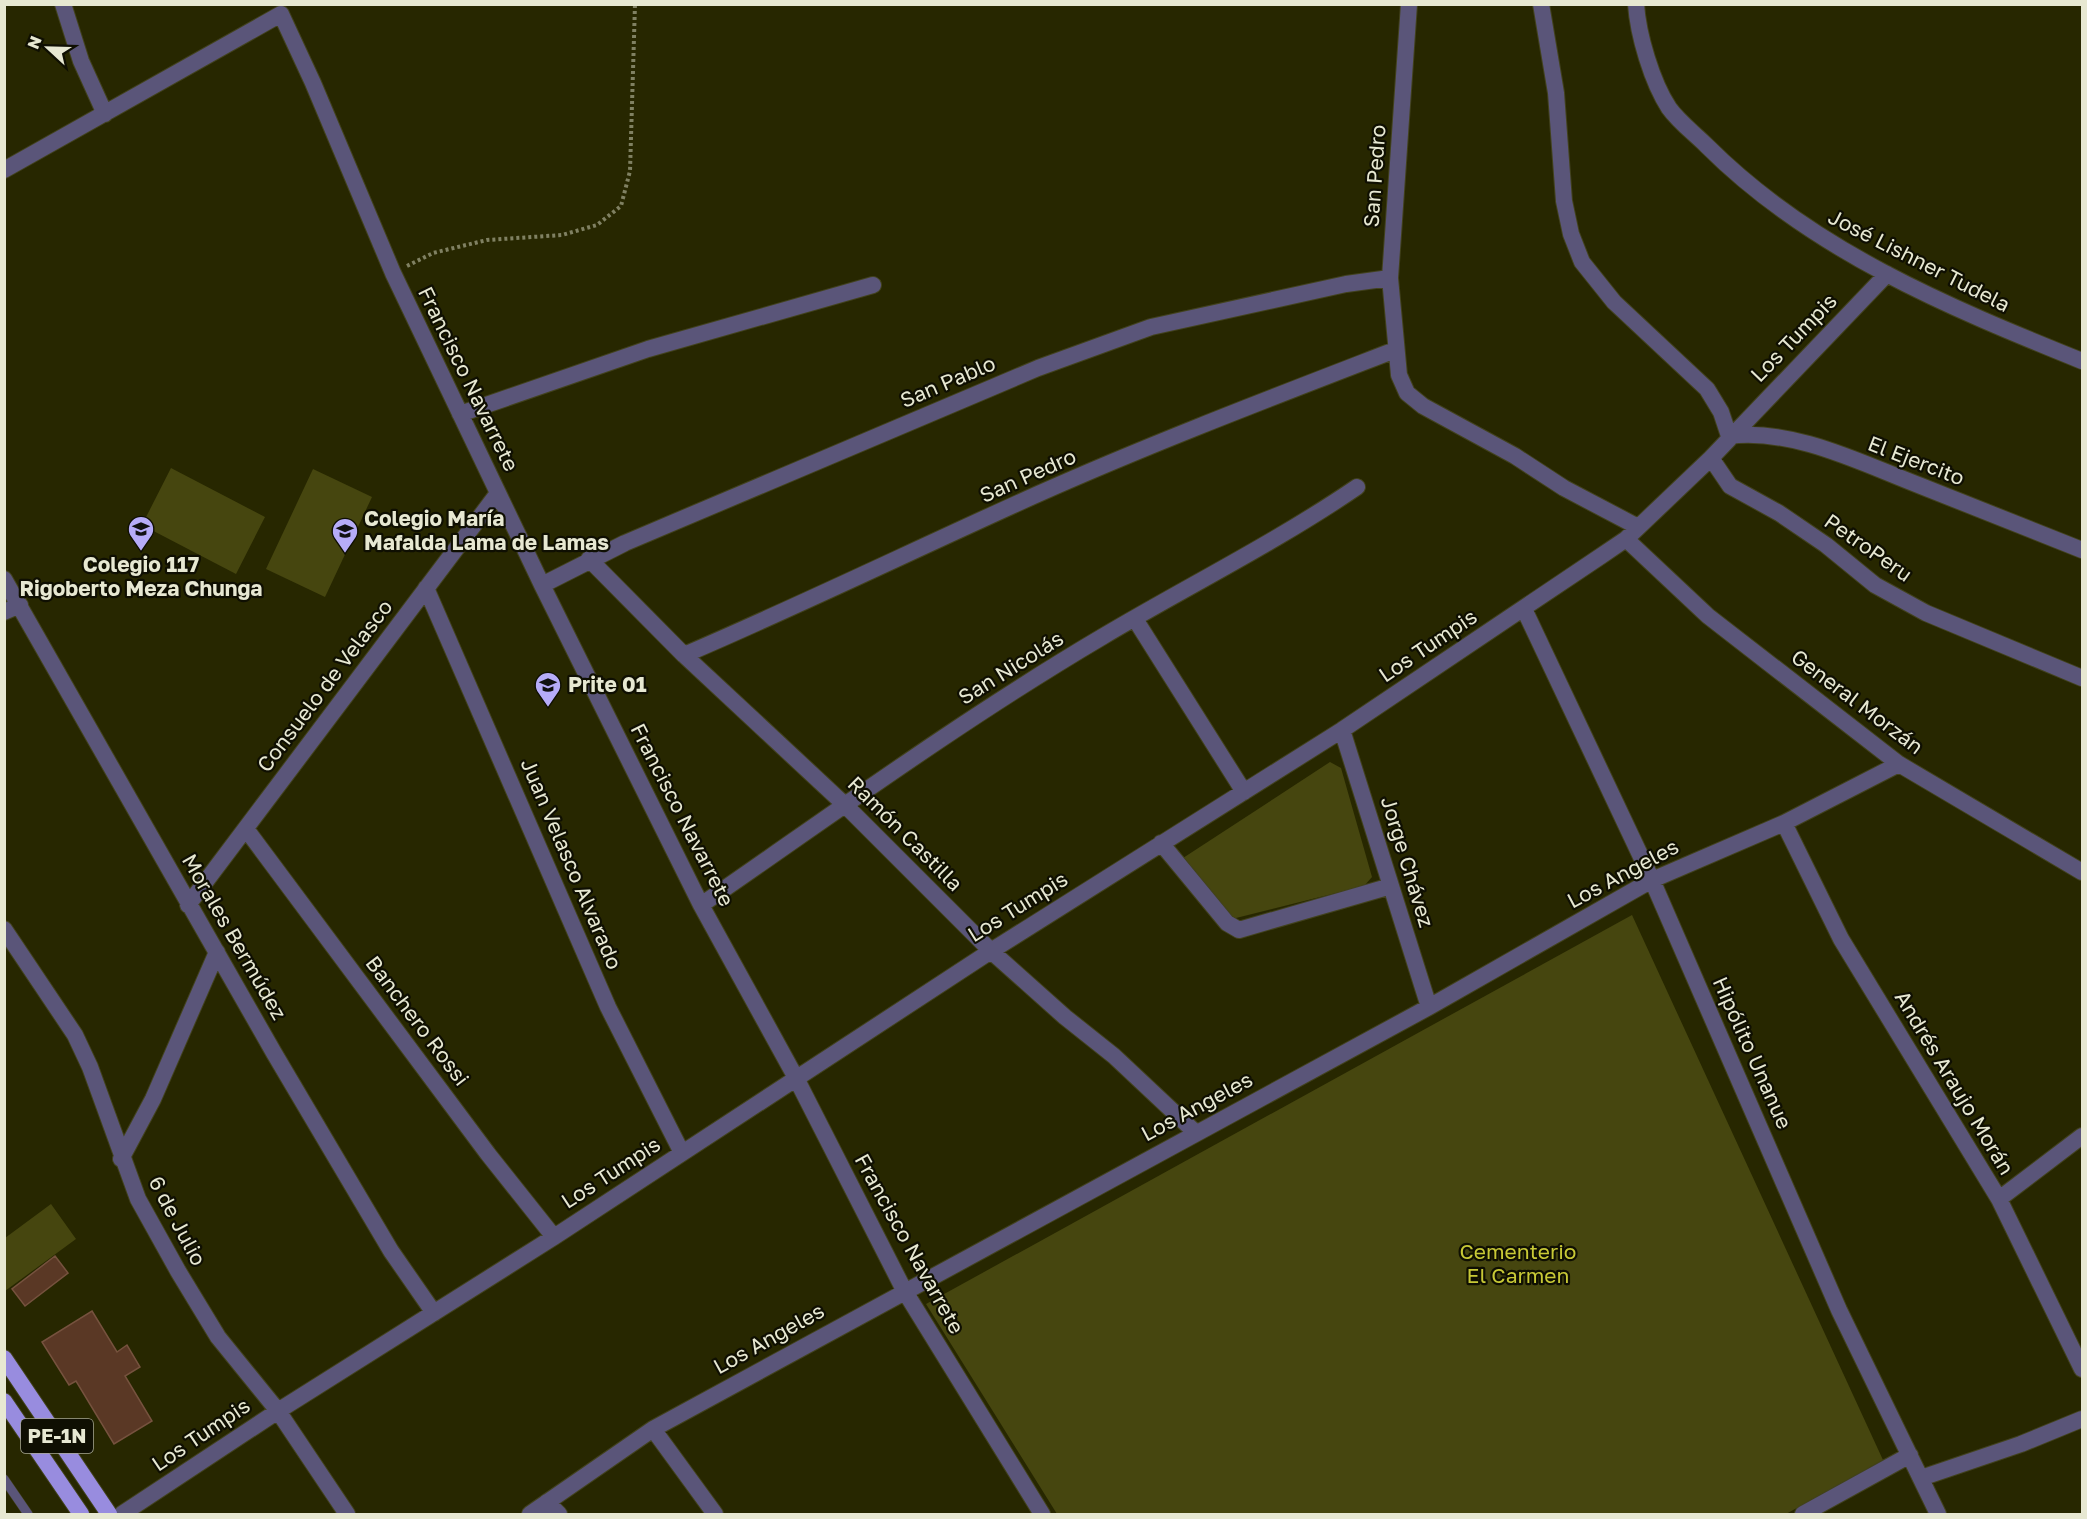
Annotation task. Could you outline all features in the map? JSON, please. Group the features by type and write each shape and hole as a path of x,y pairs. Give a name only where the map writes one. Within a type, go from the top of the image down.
{"highway":[{"name":"PE-1N","path":"4,1358 109,1515"},
{"name":"PE-1N","path":"4,1401 81,1515"}],"street":[{"path":"4,170 105,114 81,60 63,4"},
{"name":"San Pedro","path":"1409,4 1390,278 1399,375 1407,393 1423,406 1515,456 1632,533"},
{"path":"1541,4 1556,93 1564,201 1571,234 1582,262 1614,302 1707,389 1721,412 1729,436"},
{"name":"José Lishner Tudela","path":"1636,4 1648,61 1669,108 1761,195 1827,242 1887,274 1973,318 2082,361"},
{"name":"Francisco Navarrete","path":"105,114 280,14 313,83 393,273 542,585 701,905 796,1078 904,1290 1042,1515"},
{"name":"Los Tumpis","path":"132,1512 278,1411 554,1237 991,951 1342,730 1524,609 1632,533 1711,458 1729,436 1887,274"},
{"name":"San Pablo","path":"542,585 589,559 1038,368 1151,327 1346,284 1390,278"},
{"path":"460,414 648,349 873,285"},
{"name":"San Pedro","path":"684,655 826,594 1039,494 1226,416 1395,350"},
{"name":"El Ejercito","path":"1729,436 1753,433 1780,436 1856,461 2082,550"},
{"name":"PetroPeru","path":"1711,458 1730,486 1779,513 1826,545 1875,585 1926,613 2082,678"},
{"name":"San Nicolás","path":"701,905 902,764 1102,636 1313,517 1357,487"},
{"name":"Consuelo de Velasco","path":"188,905 498,493"},
{"name":"General Morzán","path":"1632,533 1708,616 1899,764 2082,872"},
{"name":"Ramón Castilla","path":"589,559 684,655 845,805 991,951 1065,1017 1114,1056 1196,1133"},
{"name":"Morales Bermúdez","path":"4,579 12,609 218,952 391,1251 434,1313"},
{"name":"Juan Velasco Alvarado","path":"426,588 608,1007 682,1153"},
{"name":"Hipólito Unanue","path":"1524,609 1652,880 1839,1310 1938,1515"},
{"path":"1135,619 1244,792"},
{"name":"Jorge Chávez","path":"1342,730 1429,1007"},
{"name":"Los Angeles","path":"530,1515 653,1429 904,1290 1429,1007 1652,880 1784,823 1899,764"},
{"name":"Andrés Araujo Morán","path":"1784,823 1841,939 1999,1199 2082,1369"},
{"name":"Banchero Rossi","path":"246,829 488,1154 554,1237"},
{"path":"1161,843 1227,923 1239,930 1391,886"},
{"name":"6 de Julio","path":"4,929 75,1035 90,1067 138,1199 218,1337 278,1411 347,1515"},
{"path":"122,1160 153,1099 218,952"},
{"path":"1999,1199 2082,1136"},
{"path":"1921,1478 2021,1444 2082,1419"},
{"path":"653,1429 715,1515"},
{"path":"1803,1515 1910,1455"},
{"path":"547,1502 559,1515"}],"lane":[{"path":"4,1479 28,1515"}],"path":[{"path":"393,273 433,253 487,240 562,235 597,225 621,206 630,171 635,4"}],"green space":[{"path":"171,468 265,517 236,574 142,525"},
{"path":"313,469 372,497 325,597 266,569"},
{"path":"1330,762 1341,768 1372,877 1364,886 1232,919 1183,858"},
{"name":"Cementerio El Carmen","path":"1632,915 1883,1460 1786,1514 1057,1514 926,1304"},
{"path":"51,1204 76,1239 5,1291 5,1238"}],"building":[{"path":"55,1256 68,1273 25,1306 12,1289"},
{"path":"92,1311 117,1352 127,1345 140,1367 125,1376 152,1421 114,1444 76,1381 69,1385 42,1342"}],"place":[{"name":"Colegio 117 Rigoberto Meza Chunga","path":"141,552"},
{"name":"Colegio María Mafalda Lama de Lamas","path":"345,554"},
{"name":"Prite 01","path":"548,708"}]}
